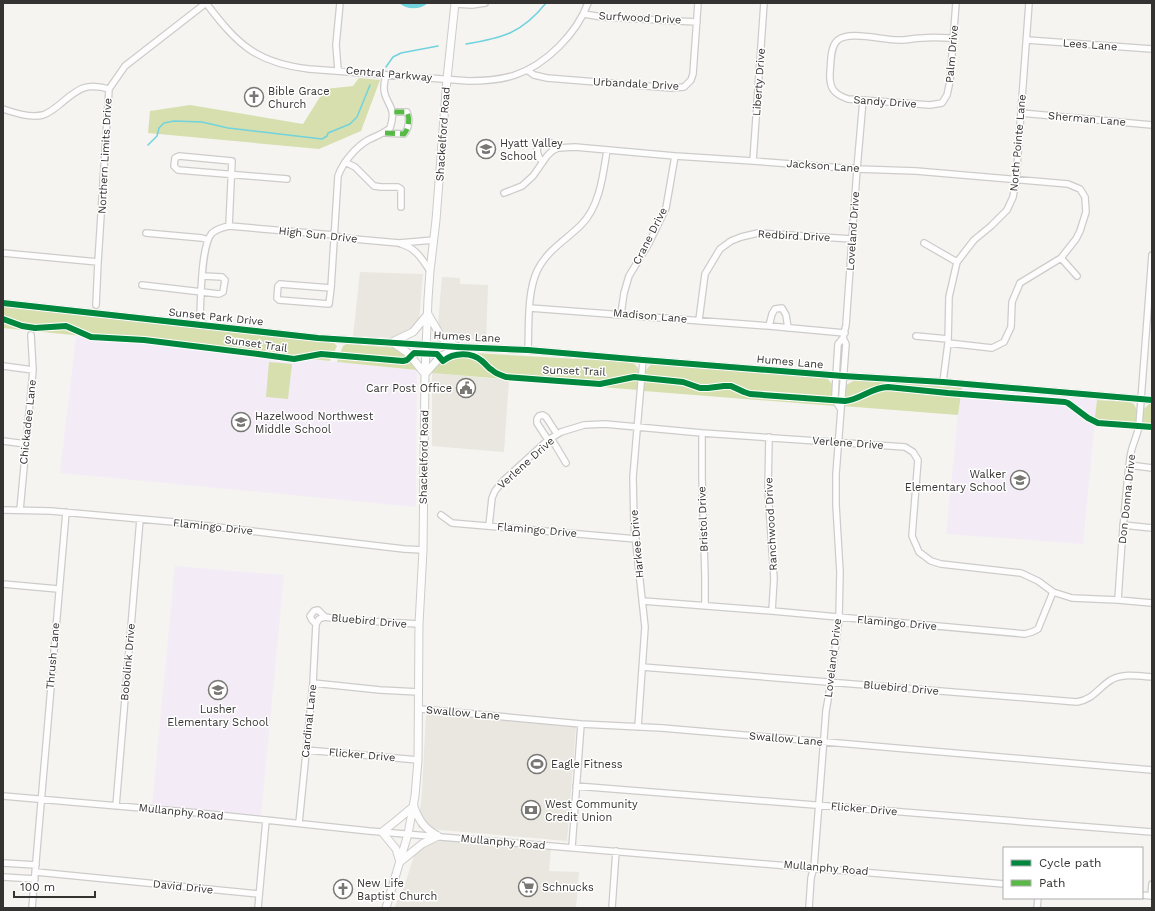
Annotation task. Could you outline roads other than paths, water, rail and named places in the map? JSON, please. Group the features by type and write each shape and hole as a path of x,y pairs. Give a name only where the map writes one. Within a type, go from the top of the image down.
{"main road":[{"name":"Shackelford Road","path":"386,908 408,834 414,806 418,760 425,374 430,271 455,4"},
{"path":"428,314 435,329 442,338 458,347 440,358 425,374 408,353 392,342 412,332 428,314"},
{"path":"414,806 423,825 429,831 438,836 422,844 400,862 396,849 382,832 414,806"}],"street":[{"name":"Central Parkway","path":"206,3 224,27 254,52 265,58 292,67 469,82 504,78 527,70 556,49 568,36 584,14 588,3"},
{"name":"Northern Limits Drive","path":"96,305 109,88 125,66 206,3"},
{"path":"338,70 336,45 340,3"},
{"path":"455,4 472,5 485,3"},
{"name":"Urbandale Drive","path":"527,70 534,75 547,78 671,88 684,87 691,80 693,74 698,3"},
{"name":"Liberty Drive","path":"753,161 764,3"},
{"name":"Palm Drive","path":"942,103 947,95 950,81 956,3"},
{"name":"North Pointe Lane","path":"943,382 948,341 949,297 957,262 974,240 1007,210 1013,197 1016,180 1029,3"},
{"name":"Surfwood Drive","path":"584,14 697,22"},
{"name":"Sandy Drive","path":"942,103 930,105 848,99 839,96 832,89 830,63 836,41 844,37 849,36 900,40 953,38"},
{"name":"Lees Lane","path":"1027,40 1152,49"},
{"path":"331,288 280,284 278,286 277,298 279,300 329,304 331,288 338,176 345,162 368,141 390,128 393,112 384,88 386,75"},
{"path":"3,109 24,115 43,115 51,112 77,90 94,86 109,88"},
{"name":"Loveland Drive","path":"809,908 811,878 814,867 826,711 839,618 840,572 836,505 836,474 846,344 844,336 846,325 856,169 863,100"},
{"path":"385,132 404,134 407,130 407,112 393,112"},
{"name":"Sherman Lane","path":"1021,113 1152,125"},
{"name":"Jackson Lane","path":"542,162 538,153 538,146 544,142 550,143 556,150 575,147 856,169 916,170 1068,184 1080,189 1085,196 1086,212 1076,239 1061,258"},
{"path":"504,193 522,186 533,176 547,156 556,150"},
{"path":"528,350 533,283 543,260 583,223 596,202 603,177 607,150"},
{"path":"204,326 200,315 206,245 216,230 229,226 232,174 232,161 180,156 175,158 174,166 178,170 232,174 287,179"},
{"name":"Crane Drive","path":"621,314 624,293 629,276 649,243 666,208 675,156"},
{"path":"345,162 355,167 374,186 398,187 401,189 401,207"},
{"name":"High Sun Drive","path":"229,226 334,235 343,238 399,243 434,240"},
{"path":"146,233 202,238 208,240"},
{"name":"Redbird Drive","path":"699,320 705,274 720,249 731,241 745,235 758,233 852,240"},
{"path":"399,243 407,246 422,257 430,271"},
{"path":"924,243 957,262"},
{"path":"3,253 98,262"},
{"name":"Don Donna Drive","path":"1118,600 1123,525 1130,456 1138,435 1152,255"},
{"path":"916,336 992,348 1004,342 1011,327 1012,302 1020,283 1061,258 1077,276"},
{"path":"142,285 218,294 223,292 225,280 222,277 203,276"},
{"name":"Sunset Park Drive","path":"3,303 318,338 427,345"},
{"name":"Madison Lane","path":"530,308 770,326 844,336"},
{"path":"770,326 772,314 775,309 782,308 786,315 788,328"},
{"name":"Chickadee Lane","path":"20,510 33,370 31,335"},
{"name":"Loveland Drive","path":"840,408 834,396 838,344 844,336"},
{"name":"Humes Lane","path":"427,345 528,350 836,376 943,382 1152,400"},
{"path":"1145,353 1152,354"},
{"name":"Harkee Drive","path":"638,727 644,627 643,601 633,498 637,426 643,360"},
{"path":"3,366 33,370"},
{"path":"557,434 546,417 539,416 537,422 566,463"},
{"name":"Verlene Drive","path":"489,526 492,498 495,491 550,439 557,434 574,427 592,424 637,426 702,433 905,447 913,452 919,464 912,536 919,552 924,557 941,564 1021,573 1038,581 1053,592 1072,598 1152,603"},
{"name":"Bristol Drive","path":"702,433 702,484 706,576 705,606"},
{"name":"Ranchwood Drive","path":"770,437 768,490 774,579 772,611"},
{"path":"3,441 26,444"},
{"path":"1129,465 1152,468"},
{"name":"Flamingo Drive","path":"3,510 51,510 423,550"},
{"name":"Thrush Lane","path":"32,908 58,589 66,512"},
{"name":"Flamingo Drive","path":"441,515 452,523 636,539"},
{"name":"Bobolink Drive","path":"116,806 140,519"},
{"path":"1123,525 1152,528"},
{"path":"3,584 58,589"},
{"name":"Flamingo Drive","path":"643,601 1025,634 1038,629 1053,592"},
{"name":"Bluebird Drive","path":"320,620 420,624"},
{"name":"Cardinal Lane","path":"299,823 320,620"},
{"name":"Bluebird Drive","path":"642,667 1077,702 1092,696 1111,680 1125,676 1152,677"},
{"name":"Swallow Lane","path":"313,683 374,690 419,692"},
{"name":"Swallow Lane","path":"420,709 581,724 638,727 1152,770"},
{"path":"572,847 581,724"},
{"name":"Flicker Drive","path":"306,750 418,760"},
{"name":"Flicker Drive","path":"576,786 1152,832"},
{"name":"Mullanphy Road","path":"3,796 382,832 1003,884"},
{"path":"258,908 266,820"},
{"path":"612,908 616,851"},
{"path":"3,863 36,865"},
{"name":"David Drive","path":"36,872 259,894"},
{"path":"3,877 35,879"},
{"path":"1152,884 1152,896"}],"water":[{"path":"399,3 428,3 421,7 410,8"}],"waterway":[{"path":"466,44 491,39 520,28 546,3"},
{"path":"386,67 393,57 401,53 438,46"},
{"path":"148,145 157,136 159,128 164,123 174,121 202,122 228,128 322,139 327,136 328,133 350,124 357,117 370,85"}],"place":[{"name":"Bible Grace Church","path":"254,97"},
{"name":"Hyatt Valley School","path":"486,149"},
{"name":"Carr Post Office","path":"466,388"},
{"name":"Hazelwood Northwest Middle School","path":"241,422"},
{"name":"Walker Elementary School","path":"1020,480"},
{"name":"Lusher Elementary School","path":"218,690"},
{"name":"Eagle Fitness","path":"537,764"},
{"name":"West Community Credit Union","path":"531,810"},
{"name":"Schnucks","path":"528,887"},
{"name":"New Life Baptist Church","path":"343,889"}]}
